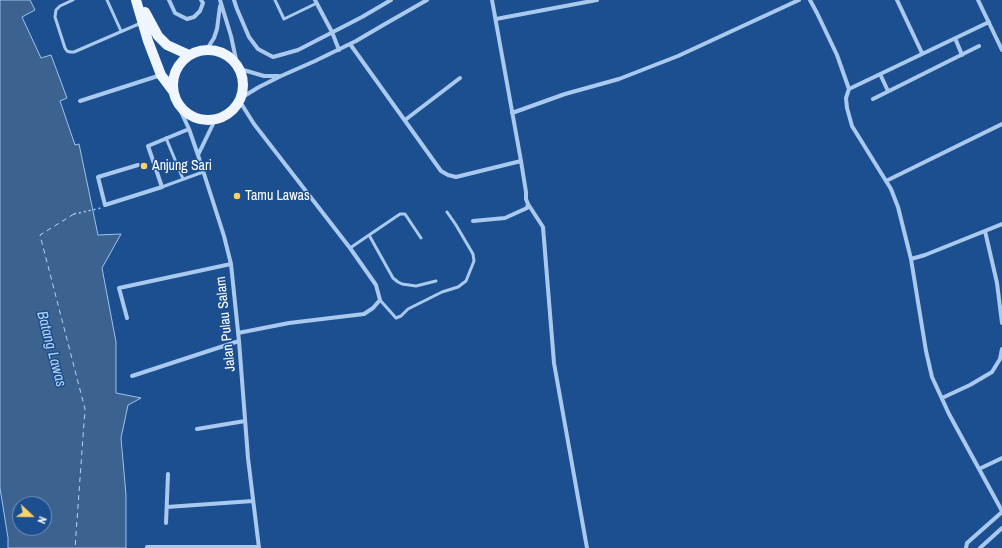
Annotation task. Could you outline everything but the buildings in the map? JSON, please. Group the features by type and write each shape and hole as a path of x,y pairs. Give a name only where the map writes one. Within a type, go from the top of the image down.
{"main road":[{"path":"137,0 148,41 161,74 173,91 178,105 182,109 192,116 203,120 215,120 226,115 235,108 240,99 244,86 242,74 238,66 229,56 219,50 207,49 196,51 189,55 178,66 174,76 173,91"},
{"path":"137,0 158,36 167,46 189,55"}],"street":[{"path":"169,0 175,13 187,19 194,17 200,11 203,3 201,0"},
{"path":"234,0 249,37 258,49 273,57 298,50 362,17 391,0"},
{"path":"238,333 289,323 364,314 373,308 380,300 376,285 350,248 254,124 240,99 281,76 339,50 427,0"},
{"path":"492,0 521,161 526,199 544,227 554,362 588,548"},
{"path":"496,18 597,0"},
{"path":"512,113 565,94 619,78 678,56 799,0"},
{"path":"810,0 836,55 849,89 846,98 852,126 886,181 898,207 911,259 926,352 932,377 1002,512 967,543 966,548"},
{"path":"897,0 922,53"},
{"path":"978,0 1002,50"},
{"path":"316,1 332,32 339,50"},
{"path":"207,49 214,38 217,28 220,2"},
{"path":"220,2 231,36 238,66 264,76 281,76"},
{"path":"849,89 989,22"},
{"path":"955,38 962,55"},
{"path":"350,44 441,171 456,177 521,161"},
{"path":"873,99 979,46"},
{"path":"80,101 161,74"},
{"path":"880,74 888,91"},
{"path":"404,120 460,78"},
{"name":"Jalan Pulau Salam","path":"178,105 189,129 198,155 224,236 231,264 245,421 259,548"},
{"path":"198,155 215,120"},
{"path":"886,181 1002,124"},
{"path":"138,165 98,177 105,205 162,187 148,146 189,129"},
{"path":"473,221 505,218 527,208 528,204"},
{"path":"911,259 925,255 1002,224"},
{"path":"985,231 996,283 1002,323"},
{"path":"127,318 119,288 231,264"},
{"path":"132,376 239,341"},
{"path":"942,398 970,385 992,372 1000,359 1002,348"},
{"path":"197,429 245,421"},
{"path":"979,469 1002,458"},
{"path":"166,523 168,474"},
{"path":"167,507 253,501"},
{"path":"980,548 1002,528"},
{"path":"147,547 259,548"}],"lane":[{"path":"73,0 60,6 55,13 55,17 67,51 74,52 143,22"},
{"path":"107,0 121,31"},
{"path":"275,0 284,19 316,1"},
{"path":"166,138 182,179"},
{"path":"162,187 203,172"},
{"path":"380,300 396,318 401,316 408,309 442,292 458,287 466,281 474,261 473,254 447,212"},
{"path":"350,248 400,214 405,214 421,238"},
{"path":"369,235 393,278 398,282 416,286 436,281"}],"path":[{"path":"74,214 103,208 105,205"}],"water":[{"name":"Batang Lawas","path":"0,0 30,0 35,10 22,17 41,58 51,55 67,98 60,101 75,145 79,144 98,235 121,234 102,268 116,342 116,393 141,398 128,405 121,438 126,495 126,548 8,548 8,538 0,488"}],"ferry route":[{"path":"74,214 40,235 85,409 75,548"}],"place":[{"name":"Anjung Sari","path":"144,166"},
{"name":"Tamu Lawas","path":"237,196"}]}
